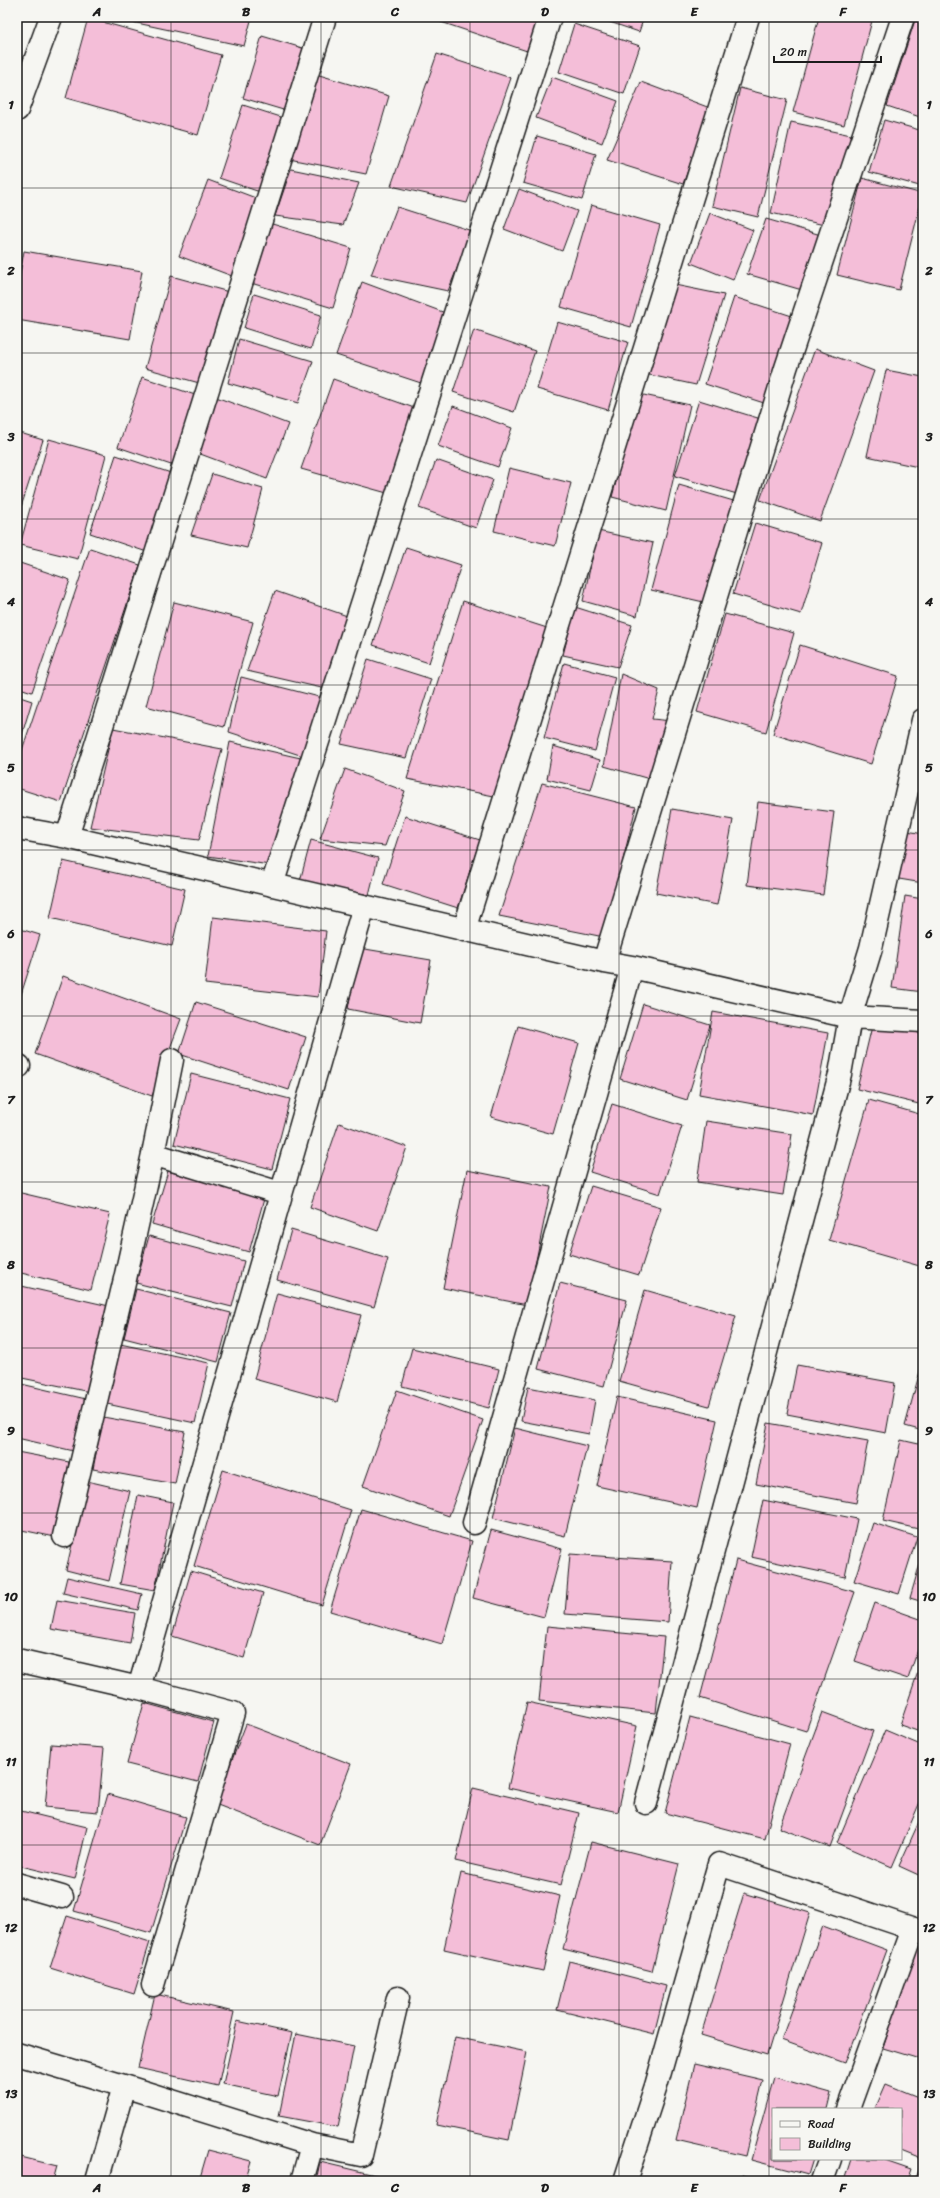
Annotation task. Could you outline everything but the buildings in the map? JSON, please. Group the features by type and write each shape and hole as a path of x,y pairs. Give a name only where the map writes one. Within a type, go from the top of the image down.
{"street":[{"path":"17,110 51,17"},
{"path":"67,837 324,17"},
{"path":"272,885 550,17"},
{"path":"464,930 748,17"},
{"path":"604,962 786,368 903,17"},
{"path":"646,1803 840,1074 850,1017 871,948 923,720"},
{"path":"17,828 67,837 464,930 850,1017 923,1021"},
{"path":"139,1688 280,1193 364,906"},
{"path":"474,1523 632,967"},
{"path":"64,1536 125,1279 172,1060"},
{"path":"153,1154 280,1193"},
{"path":"17,1660 139,1688 233,1712 154,1985"},
{"path":"625,2181 656,2086 719,1864 918,1931 848,2108"},
{"path":"17,1884 62,1898"},
{"path":"17,2054 312,2145 361,2155 398,1998"},
{"path":"97,2181 124,2086"},
{"path":"302,2181 312,2145"},
{"path":"822,2181 830,2160"}]}
